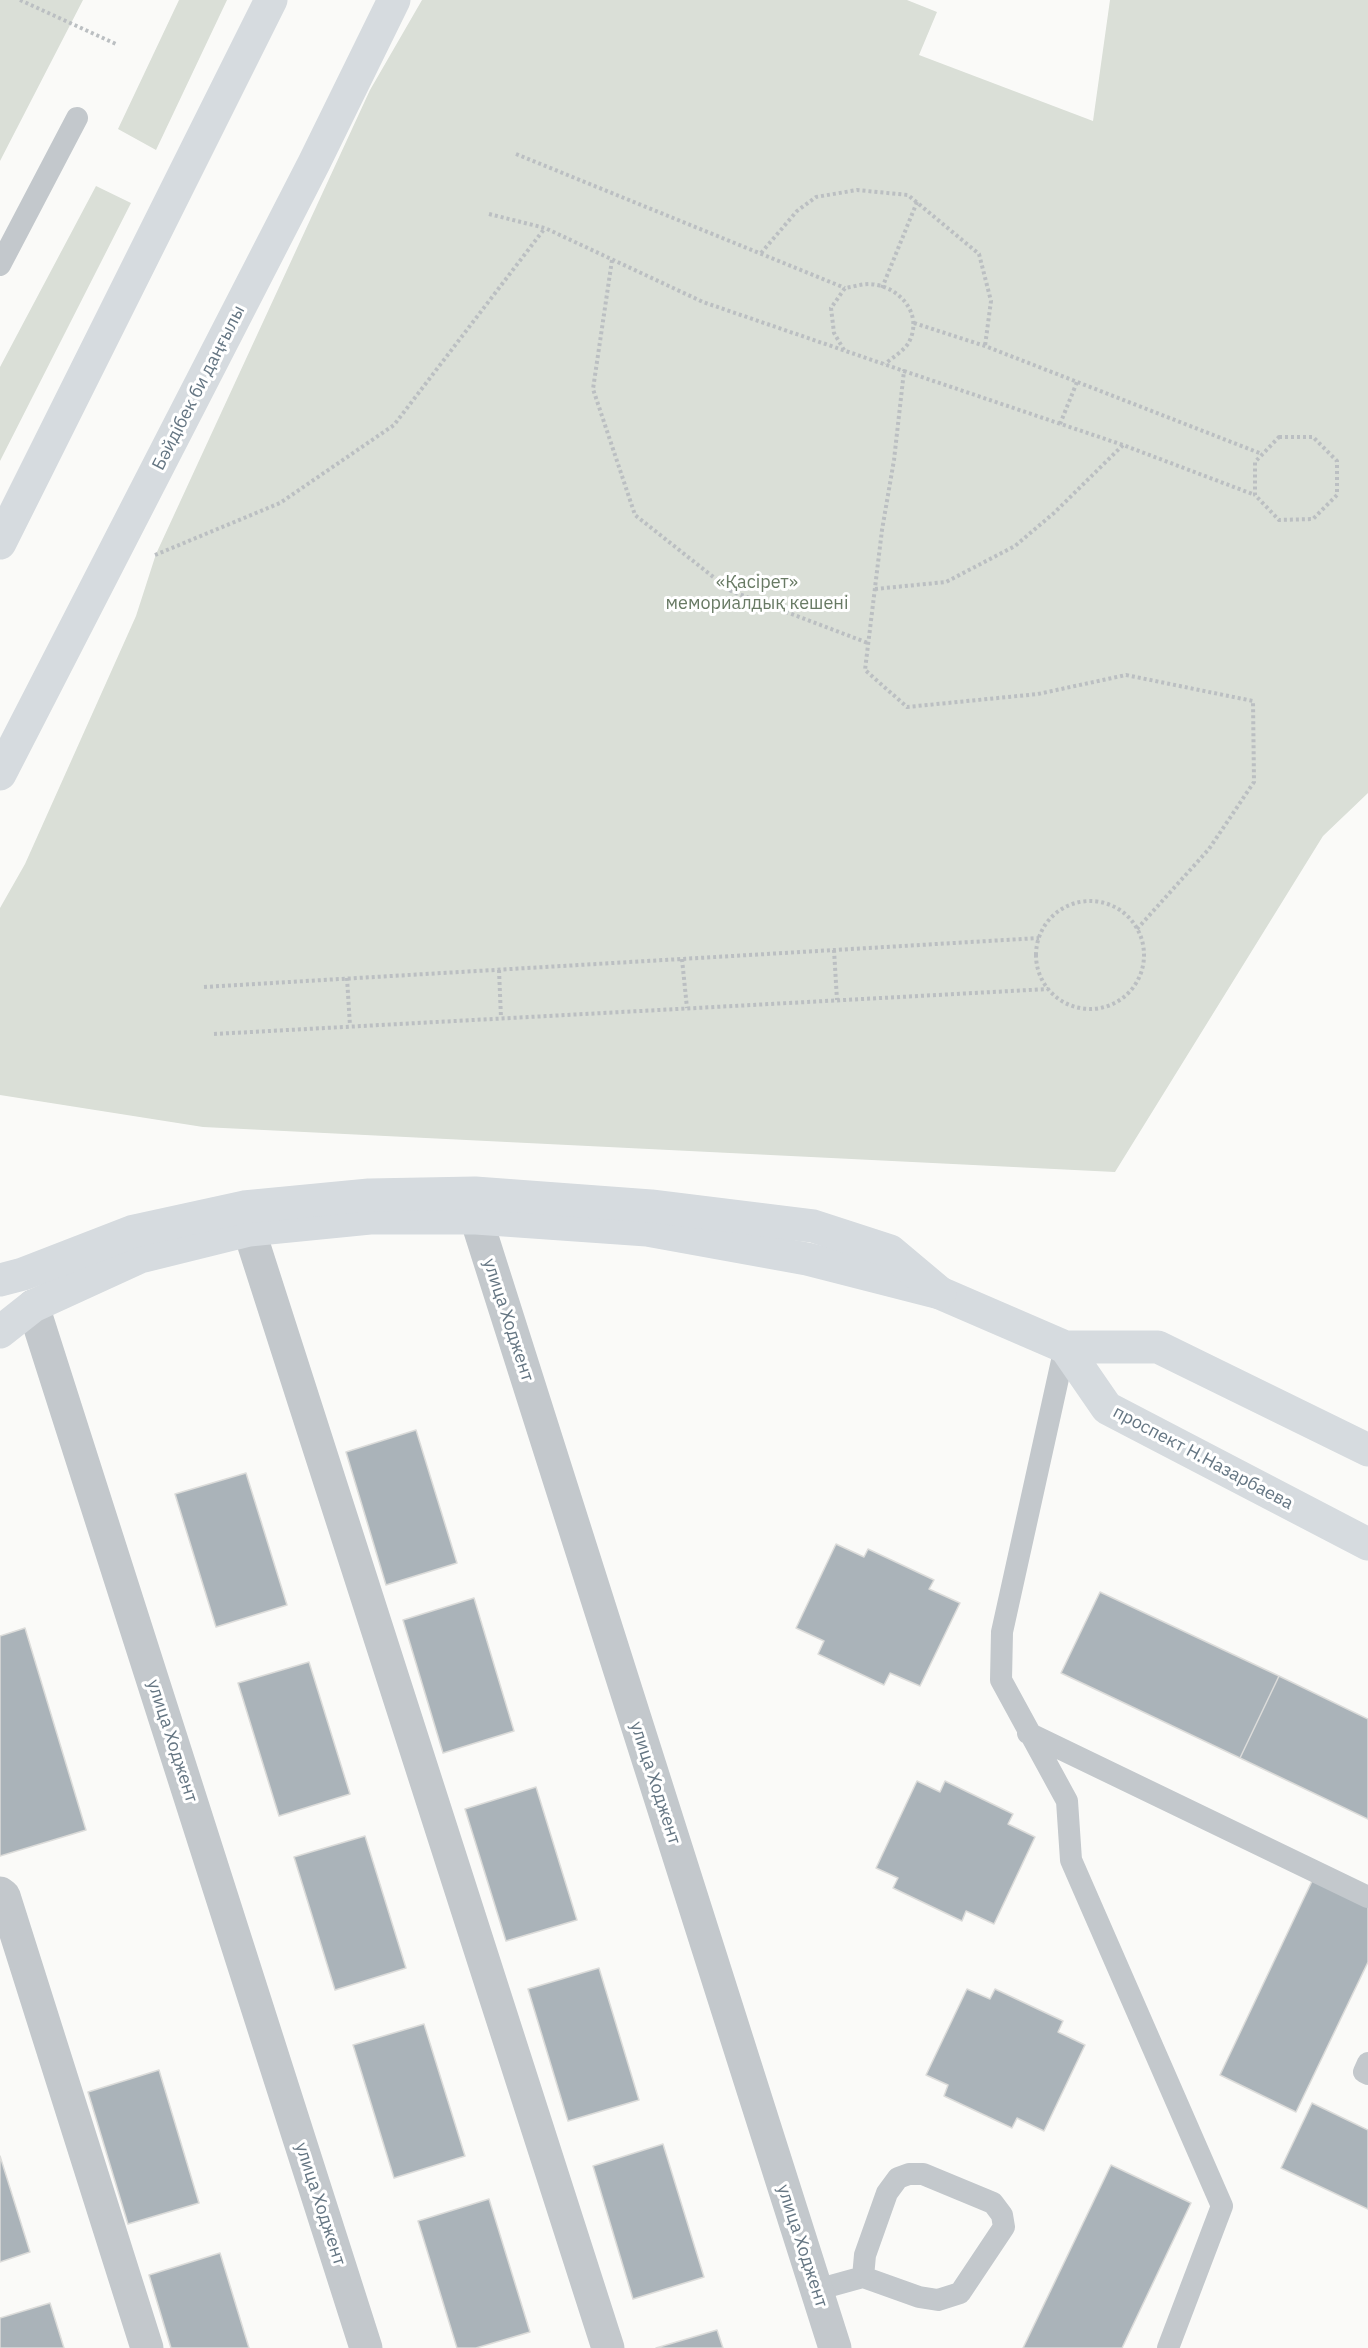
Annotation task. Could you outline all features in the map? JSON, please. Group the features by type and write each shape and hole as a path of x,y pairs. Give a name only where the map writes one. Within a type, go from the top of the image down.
{"main road":[{"path":"0,543 271,0"},
{"name":"Бәйдібек би даңғылы","path":"0,774 314,163 394,0"},
{"path":"0,1280 23,1274 134,1231 244,1206 369,1195 475,1193 651,1206 813,1226 890,1251 940,1293"},
{"path":"0,1332 33,1306 140,1257 249,1230 370,1218 476,1218 647,1230 807,1259 940,1293 1065,1347 1158,1347 1368,1450"},
{"name":"проспект Н.Назарбаева","path":"1065,1347 1107,1408 1368,1544"}],"street":[{"name":"улица Ходжент","path":"476,1218 835,2348"},
{"path":"249,1230 608,2348"},
{"name":"улица Ходжент","path":"33,1306 366,2348"},
{"path":"0,1893 4,1896 147,2348"}],"lane":[{"path":"0,266 77,118"},
{"path":"1065,1347 1002,1632 1001,1680 1067,1801 1071,1860 1222,2206 1168,2348"},
{"path":"1028,1732 1368,1896"},
{"path":"1368,2063 1364,2072 1368,2074"},
{"path":"816,2290 863,2277 919,2297 938,2300 960,2293 1004,2228 1002,2215 993,2202 923,2174 909,2174 898,2178 887,2193 865,2255 863,2277"}],"path":[{"path":"20,0 116,44"},
{"path":"516,154 845,288 870,284 895,291 908,305 914,323 909,343 885,364"},
{"path":"761,253 797,211 816,197 857,190 908,195 979,254 991,301 985,346"},
{"path":"882,288 916,202"},
{"path":"489,214 545,228 712,306 1123,445 1255,495 1279,520 1313,519 1337,495 1337,461 1313,437 1279,437 1255,462 1255,495"},
{"path":"147,562 156,554 280,503 394,425 545,228"},
{"path":"612,260 592,389 636,515 731,591 868,643"},
{"path":"844,351 834,333 831,308 845,288"},
{"path":"914,323 985,346 1262,454"},
{"path":"904,371 865,670 907,707 1038,694 1126,675 1253,701 1254,782 1209,849 1137,929"},
{"path":"1060,424 1077,382"},
{"path":"875,590 946,582 1016,546 1054,513 1123,445"},
{"path":"1094,901 1112,905 1127,915 1137,929 1143,946 1144,963 1138,980 1127,994 1113,1004 1096,1009 1078,1008 1061,1001 1048,989 1039,973 1036,956 1039,938 1047,922 1060,910 1076,903 1094,901"},
{"path":"204,987 1039,938"},
{"path":"834,950 837,1000"},
{"path":"682,959 687,1008"},
{"path":"499,970 501,1018"},
{"path":"347,978 350,1026"},
{"path":"213,1034 1048,989"}],"green space":[{"path":"0,0 83,0 0,161"},
{"path":"179,0 227,0 156,150 118,129"},
{"name":"«Қасірет» мемориалдық кешені","path":"422,0 907,0 937,12 919,55 1093,121 1110,0 1368,0 1368,793 1323,836 1115,1172 203,1127 0,1095 0,908 25,864 136,616 156,554 370,90"},
{"path":"96,186 131,203 0,461 0,367"}],"building":[{"path":"416,1430 457,1563 386,1585 346,1452"},
{"path":"246,1473 287,1605 216,1627 175,1494"},
{"path":"836,1544 864,1557 868,1549 934,1580 929,1589 960,1603 920,1686 890,1673 884,1685 818,1654 824,1641 796,1628"},
{"path":"1100,1592 1279,1676 1240,1758 1061,1673"},
{"path":"474,1598 514,1731 443,1753 403,1620"},
{"path":"25,1628 86,1830 0,1856 0,1636"},
{"path":"309,1662 350,1794 279,1816 238,1683"},
{"path":"1279,1676 1368,1719 1368,1819 1240,1758"},
{"path":"917,1781 940,1792 945,1781 1013,1814 1008,1824 1035,1837 994,1924 966,1911 962,1921 893,1888 898,1878 876,1868"},
{"path":"536,1787 577,1920 506,1941 465,1809"},
{"path":"365,1836 406,1968 335,1990 294,1857"},
{"path":"1314,1877 1368,1903 1368,1962 1296,2112 1220,2075"},
{"path":"599,1968 639,2100 568,2121 528,1989"},
{"path":"967,1989 990,1999 995,1989 1063,2021 1058,2032 1085,2045 1044,2131 1017,2118 1012,2128 944,2096 948,2085 926,2075"},
{"path":"424,2024 465,2156 394,2178 353,2045"},
{"path":"159,2070 199,2203 128,2224 88,2092"},
{"path":"1312,2103 1368,2130 1368,2209 1281,2168"},
{"path":"663,2144 704,2277 633,2299 593,2166"},
{"path":"0,2156 30,2252 0,2262"},
{"path":"1111,2165 1191,2203 1122,2348 1023,2348"},
{"path":"489,2199 530,2332 476,2348 457,2348 418,2221"},
{"path":"220,2253 249,2348 171,2348 149,2275"},
{"path":"50,2303 64,2348 0,2348 0,2318"},
{"path":"717,2330 723,2348 656,2348"}]}
